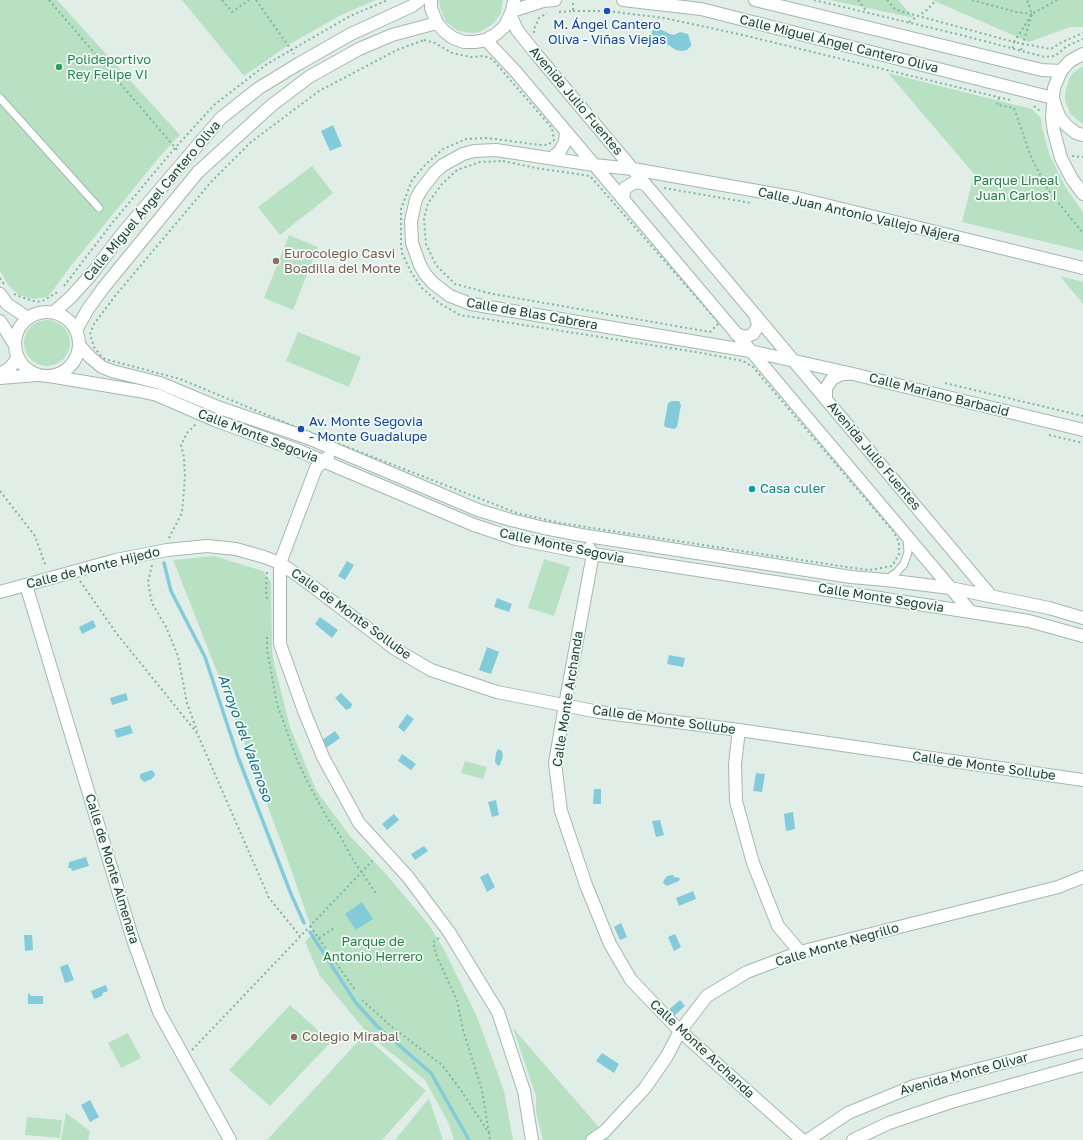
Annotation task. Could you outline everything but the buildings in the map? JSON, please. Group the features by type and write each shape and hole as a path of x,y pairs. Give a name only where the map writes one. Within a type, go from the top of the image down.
{"street":[{"name":"Calle Miguel Ángel Cantero Oliva","path":"54,312 70,298 90,276 122,234 221,118 259,88 300,62 351,34 405,9 420,0"},
{"path":"431,0 431,8 436,23 444,32 453,38 464,42 486,40 496,34 505,26 512,9 543,1 555,6"},
{"name":"Calle Miguel Ángel Cantero Oliva","path":"623,0 701,9 1053,98"},
{"name":"Calle Miguel Ángel Cantero Oliva","path":"755,0 1042,70 1061,71"},
{"name":"Avenida Julio Fuentes","path":"512,9 517,30 521,35 991,596"},
{"name":"Calle Miguel Ángel Cantero Oliva","path":"76,330 104,287 198,172 272,105 309,77 359,49 385,38 436,23"},
{"name":"Avenida Julio Fuentes","path":"486,40 513,74 566,131 623,198 950,588 974,612"},
{"path":"1083,54 1070,61 1061,71 1055,84 1052,118 1061,158 1072,180 1083,194"},
{"path":"1053,98 1060,118 1076,133 1083,135"},
{"path":"552,158 560,151 565,142 566,131"},
{"name":"Calle de Blas Cabrera","path":"633,169 594,165 496,150 474,151 458,156 435,172 421,190 416,200 411,221 412,244 415,254 425,274 433,283 450,296 471,304 750,351 795,361"},
{"name":"Calle Juan Antonio Vallejo Nájera","path":"633,169 797,198 1083,268"},
{"path":"623,198 625,188 635,182 645,184"},
{"path":"0,294 7,304 28,318"},
{"path":"0,374 10,368 16,351 16,337 18,330 28,318 40,312 54,312 67,318 76,330 79,337 79,345 75,360 64,371 43,375 0,378"},
{"path":"736,334 745,337 753,334 758,326 756,317"},
{"path":"0,321 26,368 43,375"},
{"name":"Calle Monte Segovia","path":"79,345 102,367 160,383 220,408 308,438 478,510 511,520 581,535 851,577 950,588 1049,608 1083,618"},
{"name":"Calle Mariano Barbacid","path":"795,361 1083,430"},
{"path":"826,399 826,388 832,379 842,374 853,374"},
{"name":"Calle Monte Segovia","path":"43,375 139,390 157,395 318,463 474,525 516,539 593,554 1029,621 1083,636"},
{"path":"308,438 318,463"},
{"path":"339,452 318,463 280,564 280,644 304,711 323,757 359,823 408,877 449,932 498,1012 524,1091 532,1140"},
{"path":"581,535 593,554 613,540"},
{"name":"Calle de Monte Hijedo","path":"0,592 116,560 160,551 207,546 236,550 264,557 280,564"},
{"name":"Calle Monte Archanda","path":"593,554 555,763 561,811 586,885 610,944 631,980 680,1031 802,1140"},
{"name":"Calle de Monte Sollube","path":"280,564 307,582 395,649 431,670 497,692 600,712 739,730 1083,780"},
{"name":"Calle de Monte Almenara","path":"26,585 133,940 159,1012 230,1140"},
{"path":"974,612 985,608 991,596"},
{"path":"739,730 735,764 736,801 753,863 778,926 800,952"},
{"name":"Calle Monte Negrillo","path":"592,1140 604,1132 645,1088 667,1056 680,1031 707,996 746,972 800,952 1058,887 1083,877"},
{"name":"Avenida Monte Olivar","path":"808,1140 848,1114 914,1086 1083,1042"},
{"name":"Avenida Monte Olivar","path":"853,1140 889,1123 951,1102 1083,1065"}],"lane":[{"path":"0,98 99,208"},
{"path":"886,580 897,572 904,564 908,552 907,537"}],"path":[{"path":"49,0 185,160"},
{"path":"222,0 232,12 249,0"},
{"path":"256,0 300,62"},
{"path":"573,0 573,11"},
{"path":"814,0 909,22 1045,57 1055,56 1067,46 1083,39"},
{"path":"858,0 868,12"},
{"path":"909,22 927,10 936,0"},
{"path":"972,0 1016,12 1032,14"},
{"path":"1023,45 1032,14 1027,0"},
{"path":"1057,0 1032,14 1014,42 1023,45 1051,49 1062,42 1083,33"},
{"path":"555,6 573,11 607,11 664,18 743,35 1014,101"},
{"path":"534,34 534,29 539,18 548,12"},
{"path":"424,40 452,53 470,57 484,56 492,59 513,74 552,128 554,140 548,144 540,145 487,138 466,139 443,149 426,164 412,180 401,209 402,254 411,272 422,288 440,303 460,315 702,353 743,361 753,367 893,531 899,542 898,554 892,566 870,570 853,568 566,524 517,513 301,429 180,379 105,359 94,347 90,334 94,324 115,296 210,182 251,142 319,91 398,50 424,40"},
{"path":"309,77 319,91"},
{"path":"1032,105 1040,110 1043,117"},
{"path":"503,161 536,168 590,176 718,323 710,332 493,294 455,284 436,265 426,244 424,219 428,203 442,184 457,170 480,162 503,161"},
{"path":"198,172 210,182"},
{"path":"661,191 664,188 754,203"},
{"path":"943,383 1083,416"},
{"path":"202,415 181,445 184,457 185,477 182,513 176,527 155,558 151,567 148,582 152,603 166,626 178,656 187,703 197,732 269,898 300,936"},
{"path":"1048,435 1083,443"},
{"path":"0,491 35,536 50,578"},
{"path":"74,572 118,634 197,732"},
{"path":"184,1057 383,850"},
{"path":"361,873 377,896"},
{"path":"310,926 355,990"},
{"path":"319,938 334,928"},
{"path":"433,942 437,957 457,1000 463,1030 482,1090 490,1140"},
{"path":"362,1000 392,1027 442,1065 460,1088 489,1133"}],"green space":[{"name":"Polideportivo Rey Felipe VI","path":"0,0 57,0 180,135 161,155 70,267 48,297 33,299 19,295 8,285 0,271"},
{"path":"182,0 376,0 341,15 290,44 244,76"},
{"path":"439,0 503,0 501,13 493,24 480,32 473,33 458,31 446,22 440,8"},
{"path":"830,0 898,0 914,18"},
{"path":"932,0 1083,0 1083,27 1070,27 1029,42"},
{"path":"1083,66 1083,124 1070,113 1065,100 1065,93 1069,79 1073,73"},
{"name":"Parque Lineal Juan Carlos I","path":"888,73 1032,109 1041,118 1042,128 1050,156 1066,188 1083,212 1083,251 962,222 974,174"},
{"path":"312,166 333,193 280,235 258,207"},
{"path":"289,235 318,247 293,310 264,298"},
{"path":"1060,276 1083,282 1083,304"},
{"path":"42,320 52,320 60,324 66,330 70,338 70,348 66,356 60,362 52,366 42,366 34,362 28,356 24,348 24,338 28,330 34,324"},
{"path":"298,332 361,357 349,387 286,361"},
{"name":"Parque de Antonio Herrero","path":"214,556 263,571 271,582 272,651 275,667 290,727 316,790 350,836 386,874 429,925 445,951 478,1019 504,1091 513,1140 454,1140 449,1124 425,1080 380,1044 364,1029 320,976 305,942 313,933 287,858 225,692 173,560"},
{"path":"544,559 570,567 554,616 528,608"},
{"path":"465,761 487,767 483,779 461,773"},
{"path":"290,1005 331,1042 270,1106 229,1070"},
{"path":"513,1028 610,1140 543,1140 536,1112 536,1096"},
{"path":"128,1033 141,1058 121,1068 108,1043"},
{"path":"364,1035 426,1091 382,1140 267,1140"},
{"path":"429,1098 443,1140 395,1140"},
{"path":"66,1113 90,1131 88,1140 61,1140"},
{"path":"27,1117 62,1120 60,1138 25,1135"}],"water":[{"path":"655,28 674,35 680,32 688,34 691,46 687,50 682,51 676,50 667,44 653,42 651,37 652,31"},
{"path":"333,125 342,146 330,151 321,131"},
{"path":"672,401 679,401 681,405 677,427 674,429 665,427 664,425 668,403"},
{"path":"347,561 354,565 345,580 338,576"},
{"path":"497,598 512,604 509,612 494,607"},
{"path":"320,617 338,630 332,638 315,624"},
{"path":"93,620 96,627 82,634 79,627"},
{"path":"487,647 499,652 491,674 479,670"},
{"path":"669,655 685,658 683,667 667,664"},
{"path":"126,693 128,700 112,705 110,698"},
{"path":"341,693 352,704 351,708 346,710 335,698"},
{"path":"407,714 414,719 404,732 398,727"},
{"path":"130,725 133,733 117,738 114,730"},
{"path":"335,731 340,738 326,748 321,741"},
{"path":"498,749 502,751 503,756 500,765 498,766 495,762"},
{"path":"402,754 416,764 411,770 398,761"},
{"path":"152,770 155,774 152,779 144,782 140,778 140,774"},
{"path":"756,773 765,774 762,792 753,791"},
{"path":"594,789 601,789 601,804 593,804"},
{"path":"496,800 499,815 492,817 488,802"},
{"path":"793,812 795,829 786,831 784,814"},
{"path":"394,814 399,820 387,830 382,824"},
{"path":"660,820 664,835 656,837 652,821"},
{"path":"424,846 428,851 415,860 411,854"},
{"path":"86,857 89,866 72,871 71,868 68,868 69,862"},
{"path":"488,873 495,887 487,892 480,877"},
{"path":"673,875 674,877 680,878 679,881 667,886 663,883 667,876"},
{"path":"693,891 696,899 679,906 676,898"},
{"path":"362,902 373,919 356,930 345,914"},
{"path":"621,923 627,937 620,940 614,927"},
{"path":"675,934 681,947 674,951 668,937"},
{"path":"24,935 32,935 33,950 25,951"},
{"path":"68,964 74,980 65,983 60,967"},
{"path":"106,985 108,991 103,993 102,996 94,999 91,991"},
{"path":"29,993 31,996 43,996 43,1004 28,1004"},
{"path":"680,1000 685,1006 672,1018 666,1012"},
{"path":"602,1053 619,1064 614,1073 596,1061"},
{"path":"90,1100 99,1117 90,1122 81,1105"}],"waterway":[{"name":"Arroyo del Valenoso","path":"164,563 171,591 205,657 238,757 291,894 304,923"},
{"name":"Arroyo del Valenoso","path":"310,932 356,1003 378,1027 431,1073 469,1140"}],"place":[{"name":"M. Ángel Cantero Oliva - Viñas Viejas","path":"607,11"},
{"name":"Polideportivo Rey Felipe VI","path":"59,67"},
{"name":"Eurocolegio Casvi Boadilla del Monte","path":"276,261"},
{"name":"Av. Monte Segovia - Monte Guadalupe","path":"301,429"},
{"name":"Casa culer","path":"752,489"},
{"name":"Colegio Mirabal","path":"294,1037"}]}
